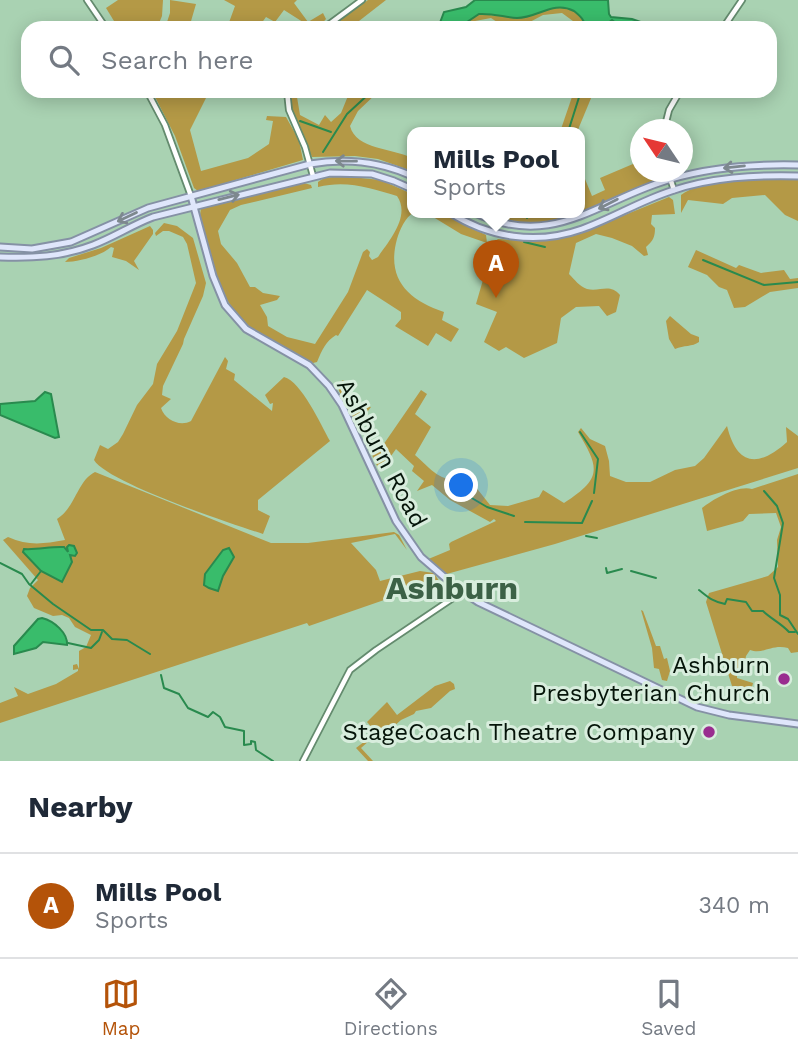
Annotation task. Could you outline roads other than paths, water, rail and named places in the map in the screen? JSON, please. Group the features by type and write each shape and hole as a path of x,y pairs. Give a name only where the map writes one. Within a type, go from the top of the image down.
{"main road":[{"path":"0,247 32,249 71,242 141,211 310,164 364,161 407,174"},
{"path":"693,174 720,168 767,164 798,165"},
{"path":"0,257 49,257 68,253 153,217 313,176 338,172 372,174 407,187"},
{"path":"459,218 493,233 543,238 582,229 642,201 674,190 732,178 798,176"},
{"path":"585,214 662,182"},
{"name":"Ashburn Road","path":"191,196 213,276 225,305 239,323 254,335 299,358 324,379 342,405 381,493 409,543 428,564 461,592 484,606 707,711 798,724"},
{"path":"491,218 511,225 531,226 558,224 577,218"}],"street":[{"path":"87,0 101,21"},
{"path":"334,21 362,0"},
{"path":"728,21 742,0"},
{"name":"Ashburn Road","path":"151,98 165,125 191,196"},
{"path":"288,98 289,110 305,146 313,176"},
{"path":"667,119 676,98"},
{"path":"672,182 674,190"},
{"path":"303,761 350,670 461,592"}],"waterway":[{"path":"323,152 347,114 364,98"},
{"path":"570,127 579,98"},
{"path":"300,121 331,132"},
{"path":"524,242 545,247"},
{"path":"703,260 764,285 798,282"},
{"path":"580,432 598,459 594,493"},
{"path":"453,487 487,507 514,516"},
{"path":"764,491 777,506 783,523 774,578 780,595 780,615 788,619 798,634"},
{"path":"525,522 582,523 592,501"},
{"path":"586,536 597,538"},
{"path":"0,563 22,574 29,584 53,604 91,630 103,630 112,639 127,640 150,654"},
{"path":"606,568 607,573 622,569"},
{"path":"31,584 41,571"},
{"path":"631,571 656,578"},
{"path":"699,590 721,603 725,604 727,599 746,602 752,611 763,611 789,632 795,632"},
{"path":"68,643 91,648 102,632"},
{"path":"161,675 164,688 179,694 188,708 208,717 213,712 220,717 225,727 244,731 244,745 255,742 256,750 273,761"}],"place":[{"name":"Mills Pool","path":"496,298"},
{"name":"Ashburn Presbyterian Church","path":"784,679"},
{"name":"StageCoach Theatre Company","path":"709,732"}],"district":[{"name":"Ashburn","path":"452,588"}]}
